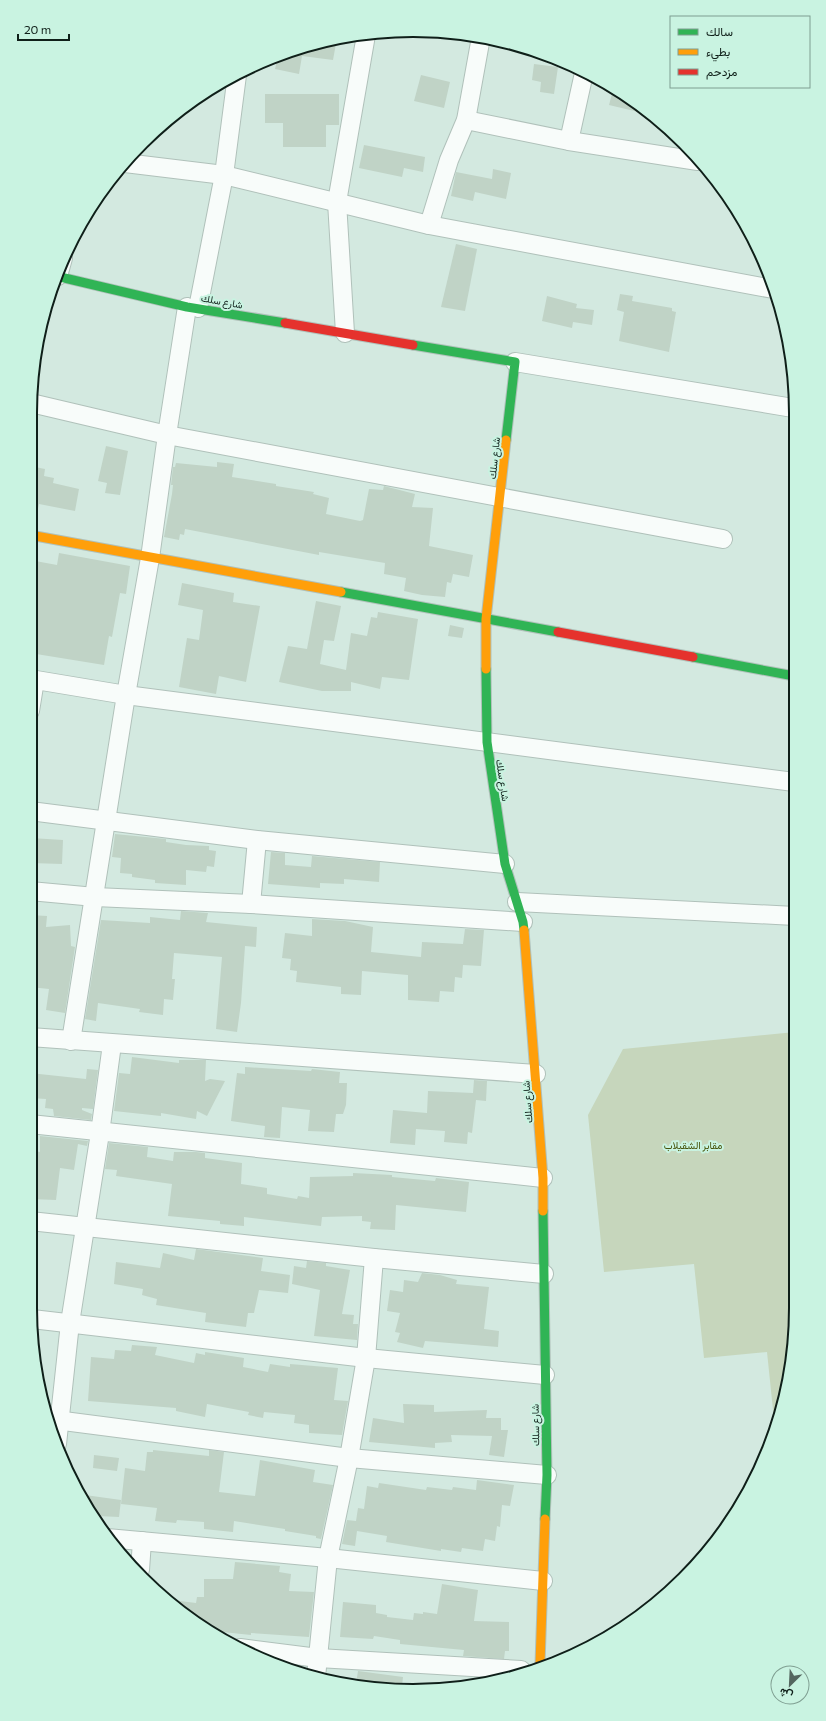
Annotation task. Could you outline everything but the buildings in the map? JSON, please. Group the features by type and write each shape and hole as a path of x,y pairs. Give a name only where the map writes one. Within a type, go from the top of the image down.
{"street":[{"path":"345,333 337,202 365,40"},
{"path":"430,225 449,160 466,120 480,43"},
{"path":"569,140 583,78"},
{"path":"72,1041 126,695 150,558 167,435 193,308 224,175 236,81"},
{"path":"466,120 569,140 690,158"},
{"path":"131,164 224,175 430,225 767,288"},
{"name":"شارع سلك","path":"63,277 193,308 515,362 501,499 486,619 487,742 505,864 523,922 543,1178 547,1475 540,1662"},
{"path":"515,362 789,407"},
{"path":"37,404 167,435 723,540"},
{"path":"37,536 789,675"},
{"path":"37,680 126,695 789,781"},
{"path":"37,812 256,840 505,864"},
{"path":"251,904 256,840"},
{"path":"37,892 95,897 251,904 523,922"},
{"path":"517,902 789,916"},
{"path":"37,1038 536,1074"},
{"path":"54,1419 100,1133 112,1044"},
{"path":"37,1125 100,1133 543,1178"},
{"path":"37,1222 374,1258 544,1274"},
{"path":"317,1671 328,1558 349,1458 366,1358 374,1258"},
{"path":"37,1320 366,1358 545,1375"},
{"path":"54,1420 349,1458 547,1475"},
{"path":"116,1539 328,1558 543,1581"},
{"path":"140,1567 142,1541"},
{"path":"259,1650 318,1658 515,1670"}],"green space":[{"name":"مقابر الشقيلاب","path":"789,1033 788,1333 782,1381 773,1414 767,1352 704,1358 694,1264 604,1272 588,1115 623,1049"}],"traffic: fast":[{"path":"63,278 187,307 285,323"},
{"path":"413,345 515,362 506,440"},
{"path":"341,592 558,632"},
{"path":"693,657 789,675"},
{"path":"486,669 487,742 505,864 523,922 524,930"},
{"path":"543,1211 547,1475 545,1519"}],"traffic: slow":[{"path":"486,669 486,619 506,440"},
{"path":"37,536 341,592"},
{"path":"524,930 543,1178 543,1211"},
{"path":"540,1662 545,1519"}],"traffic: jam":[{"path":"285,323 413,345"},
{"path":"558,632 693,657"}]}
